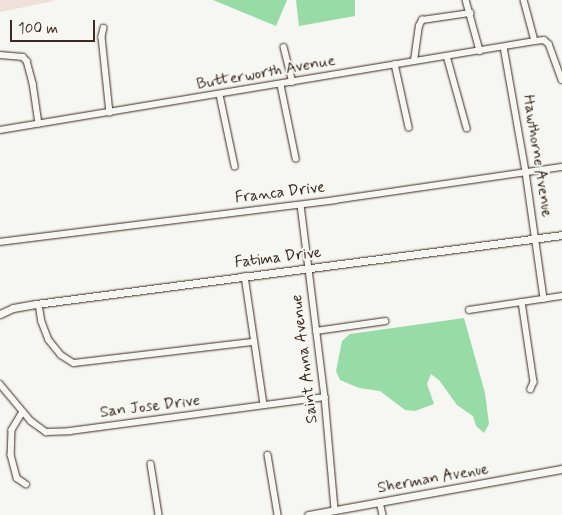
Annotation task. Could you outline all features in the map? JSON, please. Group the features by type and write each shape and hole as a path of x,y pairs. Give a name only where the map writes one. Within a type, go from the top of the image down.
{"street":[{"path":"466,0 480,51"},
{"path":"524,0 535,41 544,40 549,44 562,80"},
{"path":"414,61 422,20 470,13"},
{"path":"104,28 102,37 110,114"},
{"name":"Butterworth Avenue","path":"0,130 110,114 535,41"},
{"path":"284,47 292,82"},
{"name":"Hawthorne Avenue","path":"504,47 526,172 544,299"},
{"path":"3,55 23,57 27,62 33,83 39,124"},
{"path":"447,56 466,128"},
{"path":"395,64 409,126"},
{"path":"281,85 296,158"},
{"path":"220,95 235,166"},
{"name":"Franca Drive","path":"0,242 301,205 562,167"},
{"name":"Saint Anna Avenue","path":"301,205 336,510"},
{"name":"Fatima Drive","path":"0,314 13,308 39,304 562,235"},
{"path":"245,276 264,405"},
{"path":"469,310 562,296"},
{"path":"522,302 534,382 531,390"},
{"path":"39,304 42,322 49,340 61,355 74,363 254,342"},
{"path":"316,331 384,320"},
{"name":"San Jose Drive","path":"0,384 23,412 46,432 70,431 324,397"},
{"path":"23,412 12,430 10,440 12,466 17,478 26,484"},
{"path":"268,455 278,515"},
{"path":"151,464 159,515"},
{"name":"Sherman Avenue","path":"308,515 562,469"},
{"path":"380,502 383,515"}],"shaded area":[{"path":"0,0 54,0 54,1 0,12"}],"green space":[{"path":"213,0 287,0 276,26"},
{"path":"296,0 355,0 355,16 299,26"},
{"path":"464,318 485,393 489,424 484,433 476,426 473,416 457,405 439,380 431,374 427,384 434,404 415,411 405,410 380,391 359,388 340,380 336,371 342,341 350,334"}]}
